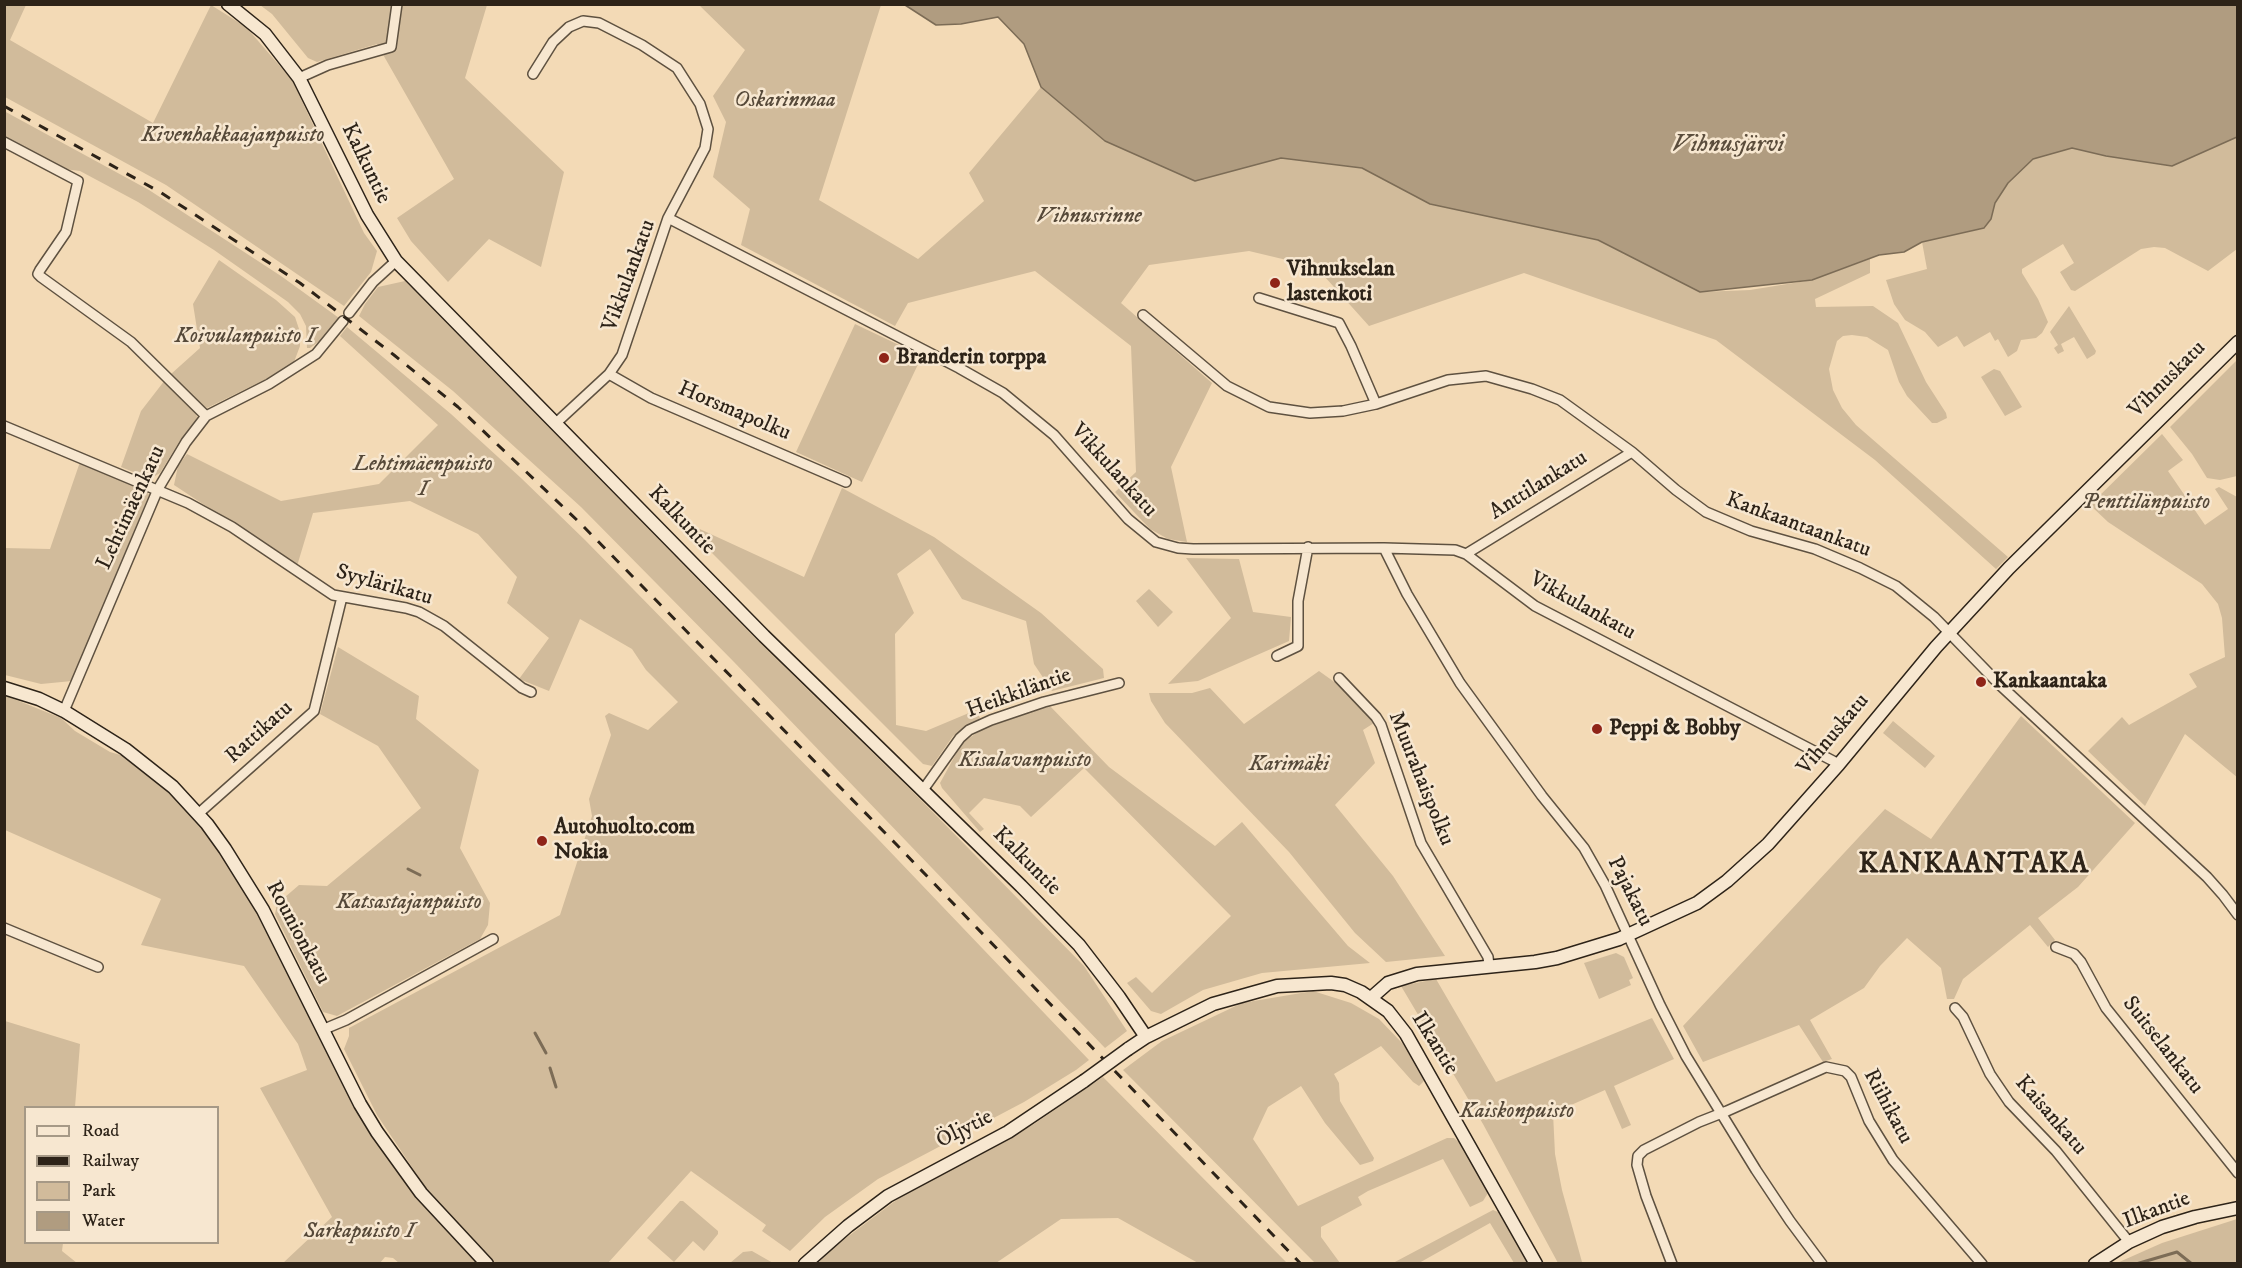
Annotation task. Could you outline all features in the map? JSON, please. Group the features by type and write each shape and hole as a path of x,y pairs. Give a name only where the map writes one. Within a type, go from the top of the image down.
{"street":[{"name":"Kalkuntie","path":"228,4 265,34 299,78 367,215 396,261 764,636 1079,945 1146,1037"},
{"path":"299,78 328,65 391,47 397,4"},
{"path":"533,74 553,42 569,27 583,21 599,23 642,45 677,68 700,104 708,129 705,148 668,218"},
{"path":"4,142 78,181 66,232 38,274 131,342 206,416"},
{"name":"Vikkulankatu","path":"556,423 609,374 622,355 668,218 1003,393 1054,435 1128,519 1156,542 1178,548 1193,549 1455,550 1466,554 1535,606 1839,764"},
{"name":"Lehtimäenkatu","path":"64,711 158,489 186,442 206,416 269,384 316,354 373,282 396,261"},
{"path":"1259,298 1339,323 1376,404"},
{"name":"Kankaantaankatu","path":"1143,315 1227,386 1269,407 1310,413 1343,411 1376,404 1449,380 1486,376 1532,389 1560,400 1632,452 1676,490 1706,512 1751,531 1815,549 1896,586 1934,617 2000,686 2207,877 2238,915"},
{"name":"Vihnuskatu","path":"1371,998 1388,983 1402,977 1557,958 1628,935 1697,903 1742,869 1768,844 1839,764 1948,634 2010,568 2238,342"},
{"name":"Horsmapolku","path":"609,374 651,398 846,482"},
{"name":"Syylärikatu","path":"4,426 158,489 232,527 333,595 419,612 444,626 522,688 531,692"},
{"name":"Anttilankatu","path":"1466,554 1632,452"},
{"path":"1276,656 1298,646 1298,601 1308,548"},
{"name":"Pajakatu","path":"1384,548 1407,594 1460,683 1542,796 1584,848 1605,885 1674,1033 1720,1113 1790,1221 1822,1263"},
{"name":"Rattikatu","path":"198,814 314,711 342,597"},
{"name":"Muurahaispolku","path":"1339,678 1382,725 1422,843 1488,957 1489,965"},
{"name":"Heikkiläntie","path":"923,790 960,738 969,730 1044,702 1119,683"},
{"name":"Rounionkatu","path":"4,687 39,699 64,711 136,757 172,787 198,814 225,849 251,889 283,946 360,1104 395,1158 443,1218 487,1263"},
{"path":"4,928 98,968"},
{"path":"322,1029 346,1020 493,939"},
{"name":"Suitselankatu","path":"2056,947 2074,954 2081,962 2106,1008 2238,1173"},
{"name":"Ilkantie","path":"1146,1037 1213,1004 1277,986 1330,983 1353,988 1371,998 1388,1011 1406,1034 1536,1263"},
{"name":"Kaisankatu","path":"1955,1008 1963,1017 1990,1074 2009,1102 2056,1151 2130,1242"},
{"name":"Öljytie","path":"805,1263 888,1196 1008,1132 1146,1037"},
{"name":"Riihikatu","path":"1720,1113 1826,1067 1845,1071 1851,1077 1869,1121 1886,1151 1907,1179 1948,1222 1982,1263"},
{"path":"1672,1263 1643,1184 1637,1165 1638,1156 1644,1149 1720,1113"},
{"name":"Ilkantie","path":"2095,1263 2130,1242 2162,1227 2238,1208"}],"green space":[{"name":"Kivenhakkaajanpuisto","path":"4,5 26,5 10,40 153,123 211,5 246,27 292,80 364,233 377,251 371,272 344,306 166,185 5,97"},
{"path":"260,5 487,5 465,78 564,172 541,267 489,239 448,282 411,241 397,218 454,179 377,44 317,62 308,58 272,14"},
{"name":"Vihnusrinne","path":"699,5 881,5 819,200 918,259 984,201 969,173 1041,87 1106,141 1195,181 1281,158 1362,168 1430,204 1598,240 1700,292 1750,290 1812,280 1870,259 1870,273 1815,299 1816,307 1873,306 1898,323 1926,382 1947,418 1932,423 1907,396 1899,382 1888,350 1867,337 1843,336 1837,341 1829,369 1833,390 1842,408 1856,425 2008,557 1996,569 1875,460 1716,340 1524,273 1369,326 1316,267 1249,251 1149,265 1121,303 1212,383 1171,467 1187,542 1168,539 1150,529 1115,492 1136,472 1131,346 1035,271 908,303 895,326 741,245 750,209 713,177 726,122 713,96 745,50"},
{"path":"4,111 149,190 281,276 339,318 321,340 307,348 306,326 300,314 288,302 214,250 138,202 80,171 64,169 5,139"},
{"path":"2237,137 2237,249 2208,271 2165,248 2154,247 2141,249 2075,291 2071,290 2060,272 2074,263 2063,244 2022,269 2048,322 2042,333 2036,338 2021,340 2017,351 2008,357 1998,339 1995,341 1990,332 1964,347 1957,336 1938,347 1925,332 1905,320 1894,304 1886,280 1927,269 1922,242 1985,228 1991,219 1995,203 2008,183 2032,159 2072,148 2106,156 2172,166"},
{"name":"Koivulanpuisto I","path":"219,260 276,300 295,317 300,332 300,346 294,362 280,372 207,408 171,374 200,348 193,304"},
{"path":"405,281 761,644 922,801 1084,966 1127,1031 1105,1048 734,662 581,507 453,391 359,316 378,287"},
{"path":"2069,306 2096,351 2087,359 2074,337 2061,344 2064,351 2058,354 2054,348 2058,345 2050,332"},
{"path":"855,324 922,356 862,482 796,452"},
{"name":"Lehtimäenpuisto I","path":"347,327 451,414 585,540 877,838 1089,1060 1024,1102 878,1179 825,1217 790,1251 762,1231 766,1225 691,1171 608,1263 495,1263 426,1188 377,1115 344,1049 349,1036 349,1028 560,915 592,816 589,799 611,735 605,716 609,713 648,730 678,702 646,670 632,649 580,619 549,691 519,679 549,638 507,603 517,577 478,534 410,501 313,513 297,566 174,485 178,466 187,454 281,501 379,484 438,425 340,336"},
{"path":"2237,360 2237,476 2220,480 2207,478 2192,454 2170,427"},
{"path":"1994,369 2000,371 2022,407 2005,416 1981,377"},
{"path":"165,380 195,411 197,417 160,473 148,478 121,467 141,411"},
{"name":"Penttilänpuisto","path":"2162,434 2183,460 2168,471 2205,525 2228,509 2215,489 2219,487 2237,497 2238,778 2185,734 2145,806 2088,751 2122,717 2129,725 2197,687 2189,674 2225,657 2222,618 2218,604 2202,584 2108,522 2090,505"},
{"path":"80,462 146,489 149,495 72,681 41,684 5,675 4,548 50,549"},
{"path":"842,488 934,537 1041,613 1103,669 1104,678 1052,691 1034,664 1026,621 962,599 930,549 897,574 914,613 895,634 896,725 926,731 976,710 980,718 953,736 932,766 923,764 678,519 804,577"},
{"path":"1186,558 1239,559 1253,612 1291,617 1289,641 1198,681 1168,684 1231,618"},
{"path":"1149,589 1173,612 1158,627 1136,601"},
{"name":"Katsastajanpuisto","path":"338,647 419,696 416,719 479,770 460,848 490,903 488,925 480,939 337,1016 323,1012 275,914 277,904 299,885 327,886 421,808 378,746 320,714"},
{"name":"Karimäki","path":"1319,671 1340,686 1374,723 1363,730 1375,763 1335,805 1393,876 1445,956 1386,962 1355,933 1289,852 1165,723 1151,701 1149,693 1192,693 1210,688 1244,724"},
{"name":"Sarkapuisto I","path":"4,695 61,718 75,731 110,752 124,756 176,798 206,833 248,896 281,956 350,1097 375,1139 412,1192 479,1263 399,1263 393,1258 385,1257 380,1263 283,1263 332,1217 260,1088 307,1070 298,1044 244,966 141,945 161,899 5,830"},
{"name":"Kisalavanpuisto","path":"1049,705 1109,767 1215,846 1242,822 1348,946 1370,963 1262,973 1203,990 1161,1014 1151,1011 1127,983 1136,977 1152,993 1231,916 1084,768 1031,817 1020,806 984,798 969,813 984,829 980,832 940,783 962,743 981,730"},
{"path":"2021,716 2135,823 2078,887 2038,918 2055,940 2048,947 2030,925 1963,979 1954,999 1947,999 1941,968 1907,938 1880,966 1864,988 1810,1020 1832,1059 1823,1062 1799,1025 1703,1062 1683,1026 1885,809 1931,839"},
{"path":"1893,721 1935,756 1925,768 1883,733"},
{"path":"1616,953 1624,957 1633,978 1629,980 1631,985 1599,999 1584,963"},
{"name":"Kaiskonpuisto","path":"1436,979 1496,1082 1652,1018 1674,1059 1614,1086 1631,1125 1622,1129 1605,1090 1553,1113 1555,1154 1562,1190 1582,1262 1558,1263 1483,1124 1401,986"},
{"path":"1313,991 1351,1003 1379,1019 1403,1044 1424,1081 1419,1086 1413,1082 1381,1046 1334,1074 1339,1083 1340,1101 1374,1158 1373,1161 1360,1165 1325,1123 1301,1086 1268,1107 1253,1139 1298,1206 1447,1138 1454,1138 1461,1144 1488,1193 1483,1201 1470,1207 1443,1159 1368,1191 1358,1197 1362,1205 1321,1227 1321,1237 1340,1263 1315,1263 1123,1070 1162,1041 1242,1003"},
{"path":"5,1021 80,1044 75,1106 24,1106 24,1244 63,1244 62,1251 77,1263 5,1263"},
{"path":"1103,1077 1287,1263 1198,1263 1118,1218 1061,1219 996,1263 817,1264 834,1247 915,1186 1034,1124"},
{"path":"680,1201 683,1201 718,1231 718,1234 704,1251 693,1241 674,1262 647,1238"},
{"path":"1493,1210 1498,1212 1528,1263 1514,1263 1490,1223 1419,1263 1393,1263"},
{"path":"2237,1219 2237,1263 2117,1263 2162,1243"},
{"path":"752,1251 773,1263 730,1263 743,1252"}],"water":[{"name":"Vihnusjärvi","path":"905,5 2237,5 2237,137 2172,166 2106,156 2072,148 2033,159 2008,183 1995,203 1991,219 1984,228 1922,242 1904,252 1879,255 1812,280 1700,292 1598,240 1430,204 1362,168 1281,158 1195,181 1105,141 1041,87 1024,44 998,17 961,24 936,25"}],"waterway":[{"path":"408,869 420,875"},
{"path":"535,1033 546,1053"},
{"path":"550,1068 556,1087"},
{"path":"2136,1264 2177,1252 2192,1264"}],"railway":[{"path":"4,106 160,192 300,283 458,407 579,522 895,843 1301,1264"}],"place":[{"name":"Vihnukselan lastenkoti","path":"1275,283"},
{"name":"Branderin torppa","path":"884,358"},
{"name":"Kankaantaka","path":"1981,682"},
{"name":"Peppi & Bobby","path":"1597,729"},
{"name":"Autohuolto.com Nokia","path":"542,841"}],"district":[{"name":"KANKAANTAKA","path":"1974,866"}],"park label":[{"name":"Oskarinmaa","path":"785,101"}]}
